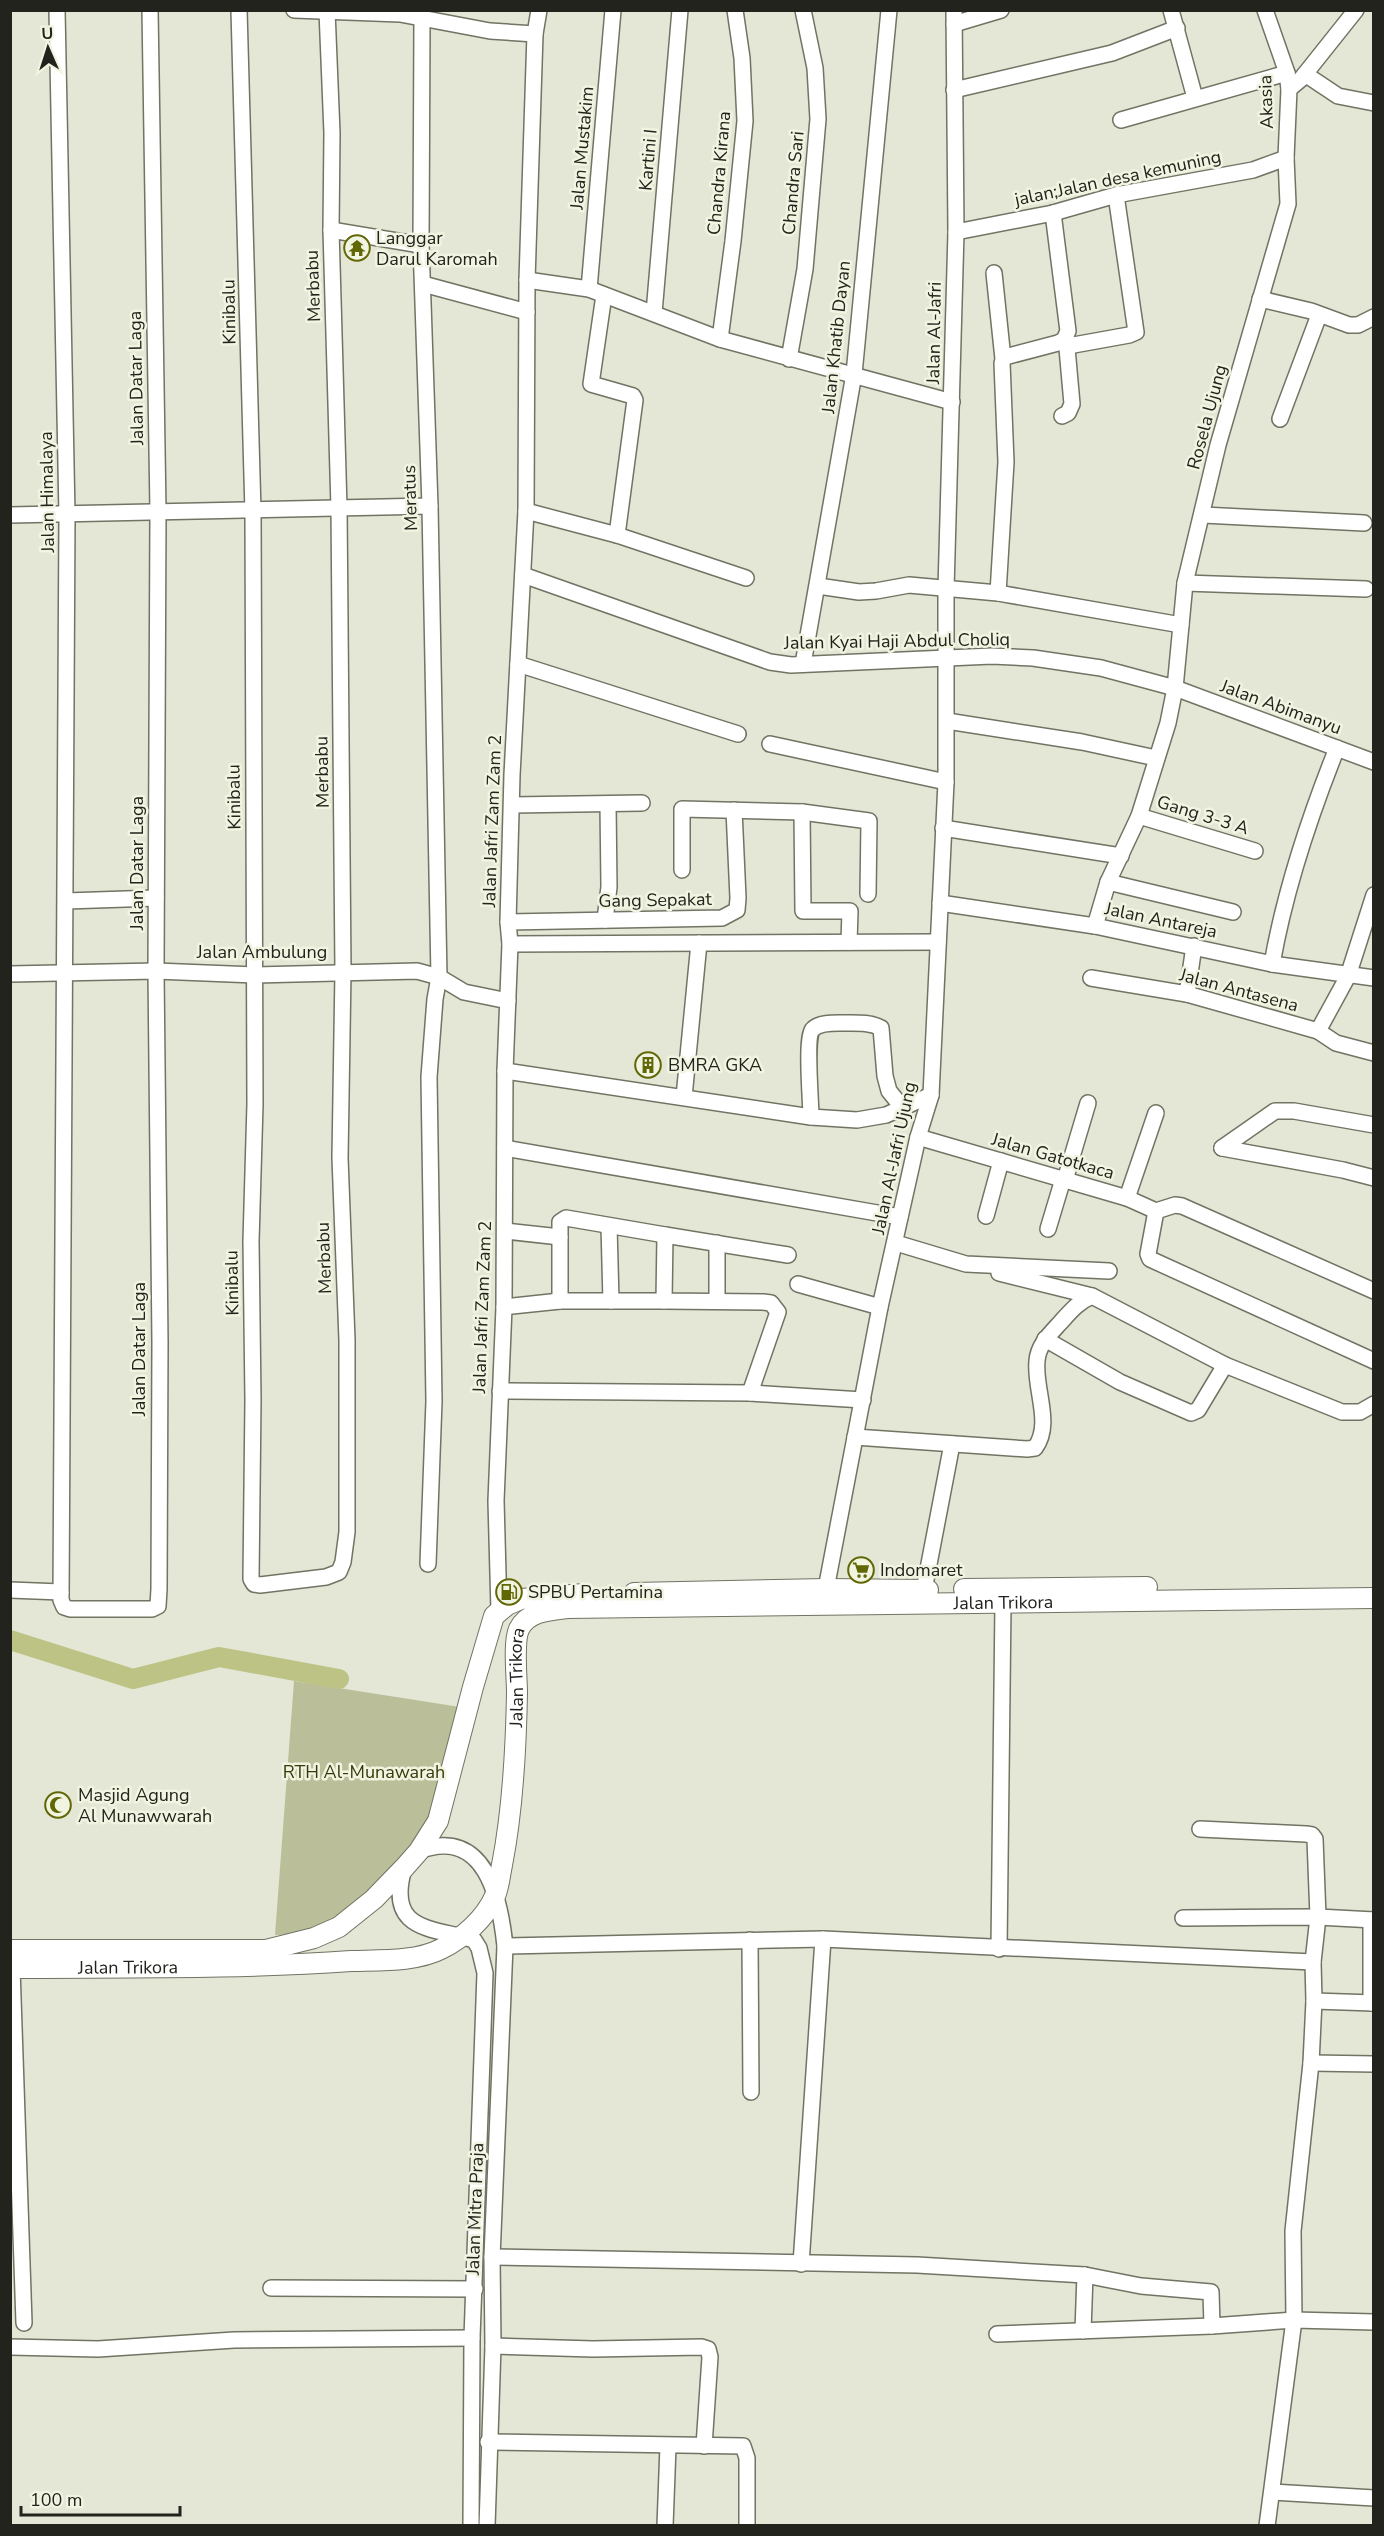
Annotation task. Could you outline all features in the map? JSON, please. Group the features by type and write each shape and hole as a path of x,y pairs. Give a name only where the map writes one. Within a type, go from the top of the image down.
{"main road":[{"name":"Jalan Trikora","path":"739,1598 826,1589 1374,1585"},
{"name":"Jalan Trikora","path":"11,1962 266,1950 314,1938 339,1927 355,1915 404,1868 419,1851 438,1821 490,1624 499,1611 521,1599 536,1596 1003,1602 1374,1598"},
{"name":"Jalan Trikora","path":"118,1958 296,1965 404,1958 439,1951 462,1936 479,1919 495,1895 509,1815 517,1698 517,1640 519,1629 525,1621 546,1610 717,1598"}],"street":[{"name":"Jalan Himalaya","path":"57,10 67,515 61,1592"},
{"name":"Jalan Datar Laga","path":"61,1592 63,1604 70,1609 152,1609 158,1604 160,1344 156,898 158,511 150,10"},
{"name":"Kinibalu","path":"239,10 253,512 252,706 255,975 254,1180 251,1241 253,1410 251,1579 253,1583"},
{"path":"294,10 400,14 490,31 535,34"},
{"name":"Jalan Jafri Zam Zam 2","path":"499,1611 495,1501 504,1307 505,1071 510,944 508,922 526,511 526,312 535,34 539,10"},
{"name":"Jalan Mustakim","path":"589,289 613,10"},
{"name":"Kartini I","path":"654,313 680,10"},
{"name":"Chandra Kirana","path":"720,339 745,121 742,58 735,10"},
{"name":"Chandra Sari","path":"789,359 805,269 818,119 815,68 803,10"},
{"name":"Jalan Khatib Dayan","path":"804,664 854,374 889,10"},
{"path":"954,17 1000,10"},
{"path":"1171,10 1195,98"},
{"name":"Akasia","path":"1265,10 1288,81 1286,158"},
{"path":"1121,120 1195,98 1288,81 1305,74 1356,10"},
{"name":"Merbabu","path":"253,1583 267,1585 326,1577 339,1572 343,1562 347,1532 347,1340 340,1158 343,971 339,508 331,230 332,133 327,11"},
{"name":"Jalan Al-Jafri","path":"946,656 956,232 954,17"},
{"name":"Meratus","path":"422,19 421,245 430,506 439,977 429,1077 435,1401 428,1564"},
{"path":"954,90 1112,53 1177,28"},
{"path":"1305,74 1338,96 1374,103"},
{"name":"jalan;Jalan desa kemuning","path":"956,232 1053,213 1116,195 1253,170 1286,158"},
{"name":"Rosela Ujung","path":"1095,926 1108,882 1139,816 1168,723 1175,688 1185,583 1218,445 1288,204 1286,158"},
{"path":"1003,359 1067,341 1129,335 1136,332 1116,195"},
{"path":"1053,213 1068,325 1067,341 1072,404 1068,413 1062,416"},
{"path":"331,230 421,245"},
{"path":"994,273 1003,359 1006,462 998,592"},
{"path":"527,280 589,289 720,339 952,402"},
{"path":"423,284 526,312"},
{"path":"604,295 591,384 633,396 635,400 617,536"},
{"path":"1260,299 1349,325 1358,325 1374,317"},
{"path":"1280,419 1319,315"},
{"path":"10,516 430,506"},
{"path":"526,511 617,536 746,578"},
{"path":"1203,515 1364,524"},
{"name":"Jalan Kyai Haji Abdul Choliq","path":"523,575 770,662 804,664 946,656 1032,658 1101,668 1175,688"},
{"path":"1185,583 1366,589"},
{"path":"818,586 859,592 909,585 998,592 1181,625"},
{"name":"Jalan Al-Jafri Ujung","path":"826,1589 879,1307 896,1243 918,1137 932,1095 946,782 946,656"},
{"path":"518,664 738,735"},
{"name":"Jalan Abimanyu","path":"1175,688 1374,762"},
{"path":"946,721 1082,742 1156,758"},
{"path":"770,744 946,782"},
{"path":"1272,964 1279,926 1312,810 1338,748"},
{"path":"512,805 642,803"},
{"path":"605,920 609,887 608,804"},
{"path":"682,870 682,809 802,812 869,821 868,894"},
{"name":"Gang Sepakat","path":"508,922 722,918 737,910 734,810"},
{"path":"802,812 803,911 850,911 849,942"},
{"name":"Gang 3-3 A","path":"1139,816 1255,850"},
{"path":"943,828 1120,856"},
{"path":"1108,882 1233,912"},
{"path":"1318,1031 1348,976 1374,895"},
{"path":"66,901 156,898"},
{"name":"Jalan Antareja","path":"940,903 1095,926 1272,964 1374,978"},
{"path":"510,944 938,942"},
{"path":"684,1097 699,943"},
{"path":"1187,994 1194,946"},
{"name":"Jalan Ambulung","path":"10,974 156,971 255,975 343,971 417,971 439,977 464,992 508,1001"},
{"name":"Jalan Antasena","path":"1091,978 1187,994 1318,1031 1336,1043 1374,1053"},
{"path":"811,1117 808,1050 810,1033 813,1028 823,1024 865,1023 881,1028 887,1084 889,1091 902,1107"},
{"path":"505,1071 811,1117 857,1120 886,1115 932,1095"},
{"path":"1048,1228 1088,1103"},
{"path":"1374,1125 1294,1111 1275,1111 1222,1148 1343,1170 1374,1178"},
{"path":"1127,1198 1156,1113"},
{"name":"Jalan Gatotkaca","path":"918,1137 1127,1198 1156,1211"},
{"path":"505,1148 900,1217"},
{"path":"987,1216 1001,1161"},
{"path":"1374,1291 1175,1206 1156,1211 1148,1254 1150,1259 1374,1361"},
{"path":"560,1301 560,1222 563,1218 788,1255"},
{"path":"609,1226 611,1301"},
{"path":"505,1232 560,1237"},
{"path":"664,1301 665,1235"},
{"path":"717,1243 717,1301"},
{"path":"896,1243 966,1264 1092,1296 1225,1365 1342,1412 1360,1412 1374,1404"},
{"path":"966,1264 1109,1271"},
{"path":"798,1284 879,1307"},
{"path":"855,1437 1035,1448 1042,1431 1037,1361 1045,1339 1081,1300 1092,1296"},
{"path":"504,1307 560,1301 771,1303 778,1312 750,1393"},
{"path":"1045,1339 1120,1382 1191,1413 1198,1410 1225,1365"},
{"path":"500,1391 750,1393 863,1400"},
{"path":"924,1590 952,1444"},
{"path":"10,1590 61,1592"},
{"path":"999,1949 1003,1602"},
{"path":"1200,1828 1314,1836 1318,1917 1313,1962 1311,2063 1293,2231 1294,2320 1267,2526"},
{"path":"419,1851 433,1845 447,1846 470,1854 486,1870 495,1895"},
{"path":"404,1868 398,1895 406,1914 415,1923 440,1934 462,1936"},
{"name":"Jalan Mitra Praja","path":"487,2526 492,2257 505,1946 502,1921 495,1895"},
{"path":"1183,1918 1318,1917 1372,1920 1372,2003 1314,2001"},
{"name":"Jalan Mitra Praja","path":"462,1936 474,1940 479,1948 485,1973 472,2338 471,2526"},
{"path":"750,1940 751,2092"},
{"path":"801,2264 823,1940"},
{"path":"505,1946 823,1940 1313,1962"},
{"path":"11,1962 24,2323"},
{"path":"1311,2063 1374,2064"},
{"path":"492,2257 917,2265 1085,2275 1141,2286 1211,2292 1212,2326"},
{"path":"1083,2331 1085,2275"},
{"path":"271,2288 475,2289"},
{"path":"997,2334 1212,2326 1294,2320 1374,2322"},
{"path":"10,2347 98,2349 234,2340 472,2338"},
{"path":"492,2346 593,2349 702,2347 708,2349 710,2357 704,2446"},
{"path":"488,2442 743,2446 747,2451 747,2526"},
{"path":"665,2526 668,2445"},
{"path":"1272,2492 1374,2498"}],"green space":[{"name":"RTH Al-Munawarah","path":"294,1681 460,1707 431,1813 420,1843 364,1897 324,1926 299,1934 275,1935"}],"waterway":[{"path":"10,1640 133,1679 219,1657 339,1679"}],"place":[{"name":"Langgar Darul Karomah","path":"357,248"},
{"name":"BMRA GKA","path":"648,1065"},
{"name":"Indomaret","path":"861,1570"},
{"name":"SPBU Pertamina","path":"509,1592"},
{"name":"Masjid Agung Al Munawwarah","path":"58,1805"}]}
